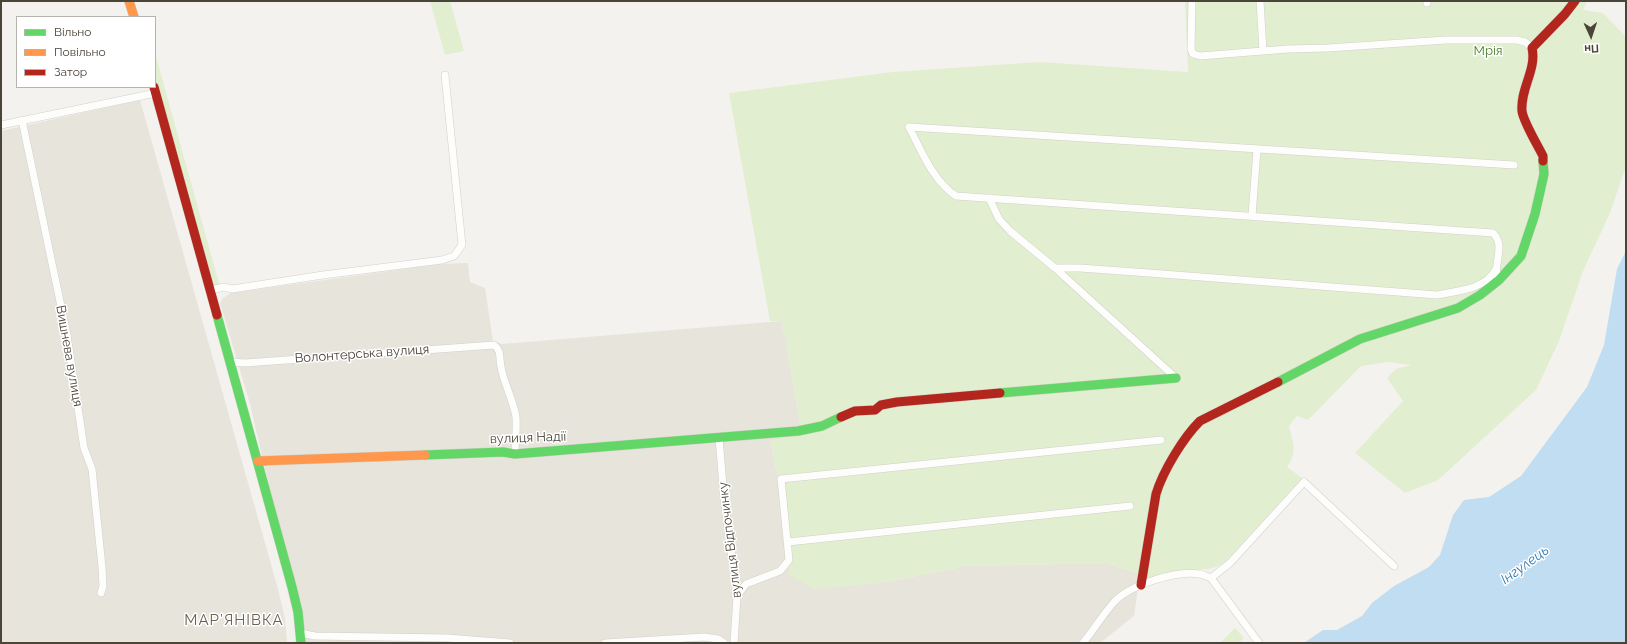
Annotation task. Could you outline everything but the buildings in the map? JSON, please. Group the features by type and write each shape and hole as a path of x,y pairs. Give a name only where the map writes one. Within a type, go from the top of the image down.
{"street":[{"path":"129,1 134,16"},
{"path":"1141,585 1144,575 1158,487 1192,429 1200,421 1324,359 1360,339 1458,308 1480,295 1499,280 1521,256 1535,214 1544,174 1543,156 1522,113 1522,98 1534,58 1532,48 1525,42 1517,40 1460,39 1262,51 1219,56 1200,56 1193,54 1192,1"},
{"path":"1260,1 1262,51"},
{"path":"1532,48 1542,35 1570,9 1575,1"},
{"path":"210,290 224,287 232,289 442,260 454,256 462,245 445,76"},
{"path":"1,125 155,90 292,587 300,633 300,643"},
{"name":"Вишнева вулиця","path":"22,120 67,335 84,448 92,468 103,577 101,593"},
{"path":"1499,280 1497,276 1497,267 1500,245 1497,237 1493,233 989,198 964,198 956,196 946,189 926,160 909,127 1514,166"},
{"path":"1252,216 1257,150"},
{"path":"989,198 999,219 1010,232 1055,268 1166,367 1176,378"},
{"path":"1055,268 1134,272 1437,295 1473,289 1493,275 1497,267"},
{"name":"Волонтерська вулиця","path":"230,362 245,363 494,345 499,348 503,377 515,412 515,454"},
{"name":"вулиця Надії","path":"258,461 503,452 515,454 798,431 822,426 855,411 875,410 881,405 897,402 1176,378"},
{"name":"вулиця Відпочинку","path":"720,438 724,498 737,596 734,643"},
{"path":"737,596 746,584 780,572 789,560 781,478 1161,440"},
{"path":"1210,578 1230,563 1304,482 1394,566"},
{"path":"788,542 1130,506"},
{"path":"1083,643 1115,601 1141,585 1170,576 1185,574 1199,574 1210,578 1259,643"},
{"path":"300,633 315,636 447,638 510,643"},
{"path":"605,643 704,636 718,639 724,643"}],"shaded area":[{"path":"140,100 278,589 285,618 287,643 1,643 1,131"},
{"path":"468,263 470,282 485,288 493,341 502,344 782,321 802,434 771,441 778,479 881,583 966,566 1106,563 1140,574 1134,616 1100,643 305,643 250,404 220,303 223,298 231,293 440,264"}],"green space":[{"path":"430,1 450,1 464,51 445,55"},
{"name":"Мрія","path":"1185,1 1587,1 1583,10 1603,13 1626,37 1626,166 1610,213 1583,271 1559,341 1536,390 1438,480 1405,493 1355,453 1403,401 1387,378 1396,369 1411,365 1389,362 1361,366 1308,420 1297,416 1289,426 1294,452 1293,457 1287,467 1302,478 1227,560 1213,568 1176,572 1146,581 1159,495 1164,481 1200,424 1322,356 1203,414 1158,480 1140,574 1106,563 966,566 881,583 814,589 789,575 778,479 771,440 802,434 782,321 770,321 729,93 893,72 1040,62 1188,72"},
{"path":"156,57 220,287 212,288 156,88"},
{"path":"1235,628 1244,638 1239,643 1220,643"}],"water":[{"name":"Інгулець","path":"1626,251 1626,643 1304,643 1323,630 1337,630 1362,616 1372,603 1394,586 1429,567 1440,555 1453,515 1464,500 1489,497 1521,476 1587,387 1604,345 1617,269"}],"traffic: fast":[{"path":"1278,382 1360,339 1458,308 1480,295 1499,280 1521,256 1535,214 1544,174 1543,161"},
{"path":"217,315 292,587 298,612 301,643"},
{"path":"1000,393 1176,378"},
{"path":"425,455 503,452 515,454 798,431 822,426 841,417"}],"traffic: slow":[{"path":"129,1 134,16"},
{"path":"258,461 425,455"}],"traffic: jam":[{"path":"1543,161 1543,156 1528,127 1522,111 1523,95 1531,71 1533,56 1532,48 1565,14 1575,1"},
{"path":"154,88 217,315"},
{"path":"1141,585 1156,494 1163,475 1180,446 1200,421 1278,382"},
{"path":"841,417 855,411 875,410 881,405 897,402 1000,393"}],"district":[{"name":"МАР’ЯНІВКА","path":"234,620"}]}
